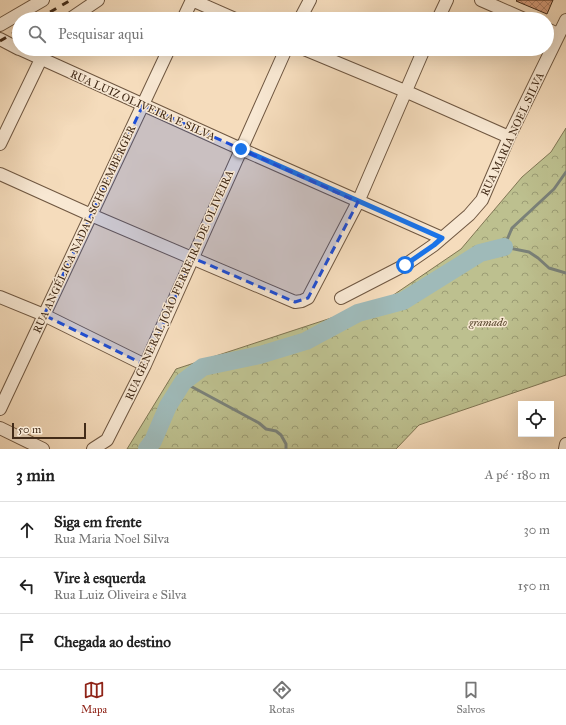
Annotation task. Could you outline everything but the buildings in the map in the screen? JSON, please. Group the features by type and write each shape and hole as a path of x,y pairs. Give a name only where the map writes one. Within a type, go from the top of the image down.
{"street":[{"path":"22,12 43,0"},
{"path":"80,12 98,0"},
{"path":"186,12 192,0 219,12"},
{"path":"304,12 310,0"},
{"path":"441,12 447,0"},
{"path":"481,0 509,5 516,12"},
{"path":"0,25 12,18"},
{"name":"RUA MARIA NOEL SILVA","path":"554,42 566,20"},
{"path":"554,32 558,34"},
{"name":"RUA LUIZ OLIVEIRA E SILVA","path":"0,39 12,44"},
{"name":"RUA LUIZ OLIVEIRA E SILVA","path":"34,56 358,202 442,238"},
{"name":"RUA ANGÉLICA NADAL SCHOEMBERGER","path":"0,409 166,56"},
{"name":"RUA GENERAL JOÃO FERREIRA DE OLIVEIRA","path":"93,449 107,440 144,365 283,56"},
{"path":"321,56 509,137"},
{"path":"0,174 91,215 295,302 302,301 308,298 358,202 421,56"},
{"name":"RUA MARIA NOEL SILVA","path":"341,298 405,265 434,245 469,215 482,200 509,137 548,56"},
{"path":"0,144 41,60"},
{"path":"0,297 44,316 144,365"},
{"path":"0,428 43,449"},
{"path":"565,449 566,444"}],"highlighted area":[{"path":"143,105 358,202 308,298 295,302 193,258 145,365 44,315"}],"green space":[{"name":"gramado","path":"566,128 566,375 419,425 396,449 127,449 176,369 386,300 461,249 522,177 551,152"}],"waterway":[{"path":"566,172 554,189 512,228 504,247 529,252 549,268 566,273"},
{"path":"147,449 153,441 168,406 183,382 203,367 260,355 306,341 358,313 403,301 480,253 504,247"},
{"path":"183,382 259,423 266,429 276,431 281,435 286,444 286,449"}],"railway":[{"path":"50,12 71,0"},
{"path":"0,41 12,34"}],"route":[{"path":"241,149 442,238 405,265"}]}
